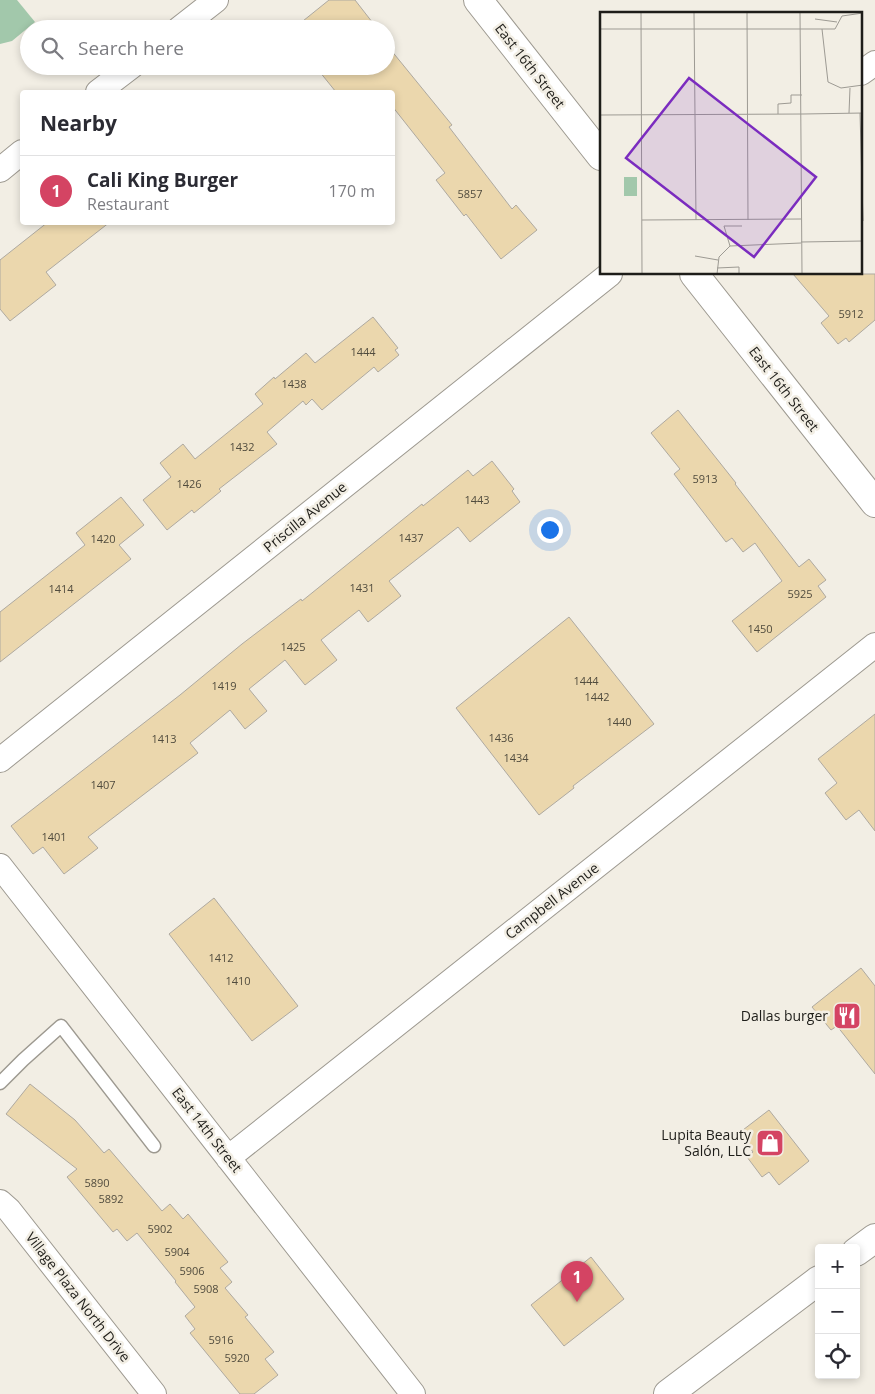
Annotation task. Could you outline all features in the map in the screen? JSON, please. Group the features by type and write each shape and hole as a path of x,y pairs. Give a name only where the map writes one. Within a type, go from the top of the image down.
{"main road":[{"name":"East 16th Street","path":"478,0 600,155"},
{"name":"East 16th Street","path":"695,275 875,503"},
{"path":"860,1249 875,1238"},
{"path":"668,1394 815,1283"}],"street":[{"path":"190,20 216,0"},
{"path":"862,73 875,62"},
{"path":"101,90 120,75"},
{"path":"0,170 20,154"},
{"name":"Priscilla Avenue","path":"0,760 609,275"},
{"name":"Campbell Avenue","path":"228,1158 875,645"},
{"name":"East 14th Street","path":"0,866 413,1394"},
{"name":"Village Plaza North Drive","path":"0,1202 9,1210 154,1394"}],"lane":[{"path":"0,1083 61,1026 154,1146"}],"green space":[{"path":"0,0 17,0 33,20 20,20 20,34 12,41 0,44"}],"building":[{"path":"329,0 355,0 371,20 304,20"},
{"path":"395,55 452,125 449,127 512,209 516,205 537,230 501,259 466,214 464,216 436,180 445,173 395,110 395,90 334,90 322,75 395,75"},
{"path":"44,225 106,225 46,272 56,285 10,321 0,309 0,260"},
{"path":"875,274 875,320 849,342 846,338 838,344 821,323 829,316 794,275"},
{"path":"373,317 398,348 395,350 399,355 378,372 374,367 322,410 312,399 306,405 303,401 267,432 277,444 219,489 221,491 194,513 192,510 167,530 143,500 171,477 160,463 183,444 195,459 263,404 255,394 274,377 275,379 306,353 315,363"},
{"path":"678,410 799,567 809,559 826,580 818,586 826,597 757,652 732,621 782,581 755,543 743,552 732,538 726,542 674,474 680,469 651,433"},
{"path":"492,461 514,489 512,491 520,502 470,542 458,527 389,581 401,596 368,622 359,610 321,640 337,660 305,685 285,660 249,689 267,711 245,729 230,710 190,743 198,753 88,837 98,848 64,874 43,847 33,854 11,826 180,695 242,644 301,599 302,601 422,504 423,506 468,470 473,476"},
{"path":"121,497 144,525 119,545 131,559 0,662 0,612 85,545 76,533"},
{"path":"569,617 654,724 573,786 574,788 539,815 456,708"},
{"path":"875,714 875,831 859,810 846,820 825,793 837,783 818,759"},
{"path":"214,898 298,1006 252,1041 169,934"},
{"name":"Dallas burger","path":"861,968 875,986 875,1074 837,1026 831,1030 812,1007"},
{"path":"30,1084 75,1120 104,1153 109,1149 162,1211 170,1204 183,1219 188,1214 228,1262 220,1268 232,1282 225,1288 248,1315 245,1317 274,1352 265,1359 278,1375 254,1394 240,1394 190,1333 195,1329 185,1316 195,1307 137,1233 127,1241 117,1229 113,1232 67,1177 77,1169 6,1114"},
{"name":"Lupita Beauty Salón, LLC","path":"769,1110 809,1161 779,1185 769,1172 762,1177 747,1157 753,1152 739,1133"},
{"path":"591,1257 624,1299 564,1346 531,1305"}],"place":[{"name":"Dallas burger","path":"847,1016"},
{"name":"Lupita Beauty Salón, LLC","path":"770,1143"},
{"name":"Cali King Burger","path":"577,1302"}]}
